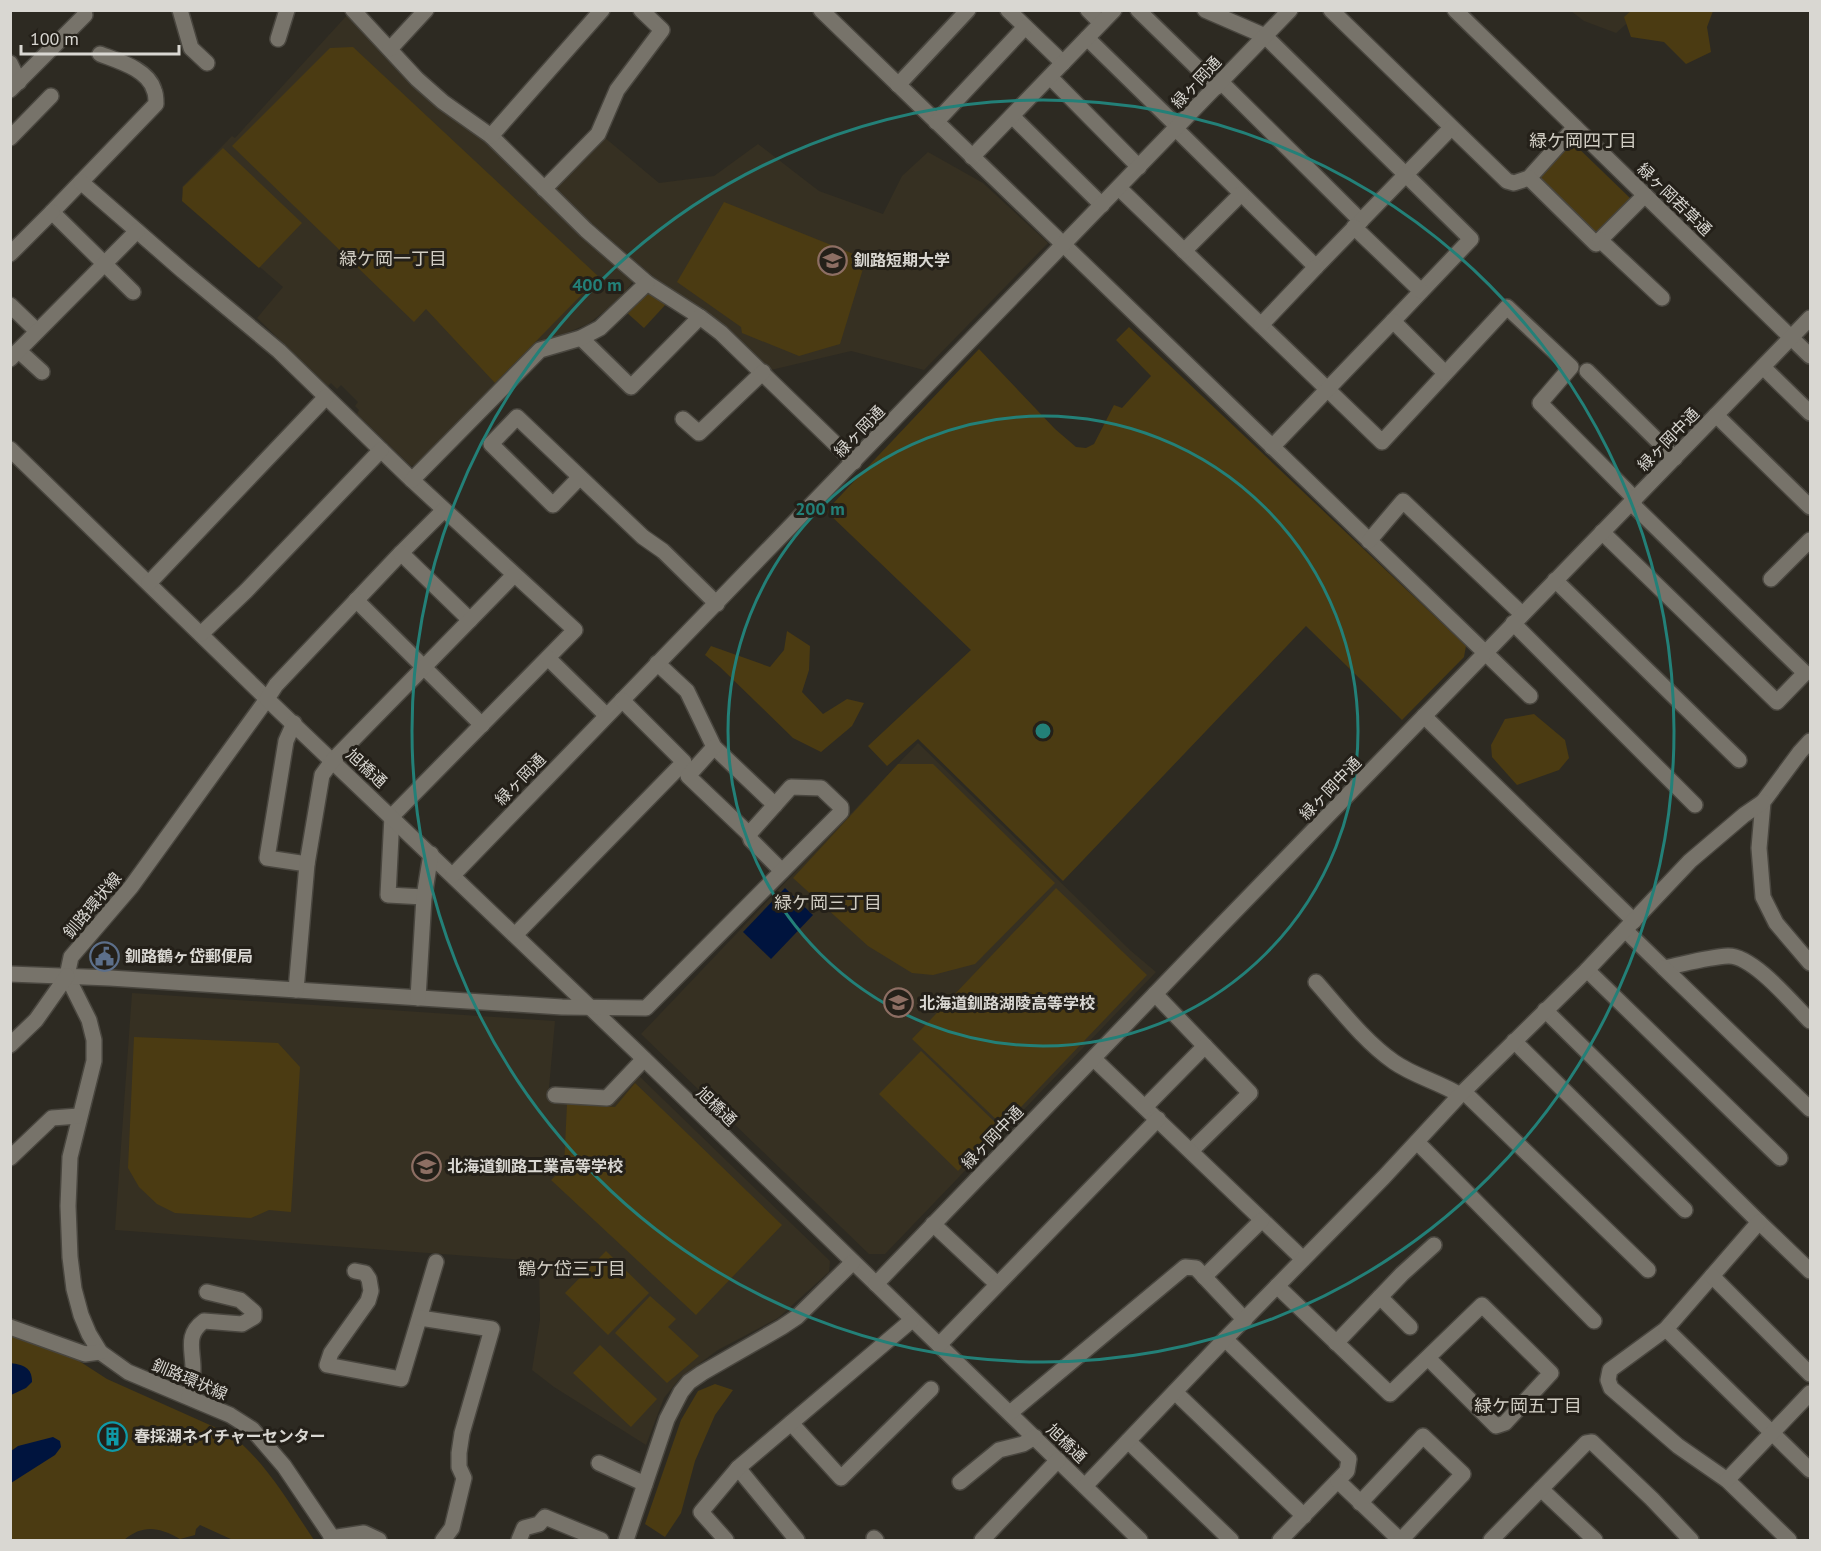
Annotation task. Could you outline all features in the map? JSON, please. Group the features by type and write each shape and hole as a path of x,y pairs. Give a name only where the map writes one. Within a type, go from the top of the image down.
{"street":[{"path":"278,39 287,10"},
{"path":"353,10 417,79 442,102 490,136 586,230 647,283 721,333 854,462"},
{"path":"390,49 426,10"},
{"path":"544,189 598,134 617,90 662,30 641,10"},
{"path":"821,10 1530,696"},
{"path":"1008,10 1063,63"},
{"path":"1088,10 1101,23"},
{"path":"972,157 1114,10"},
{"path":"1138,10 1219,84 1421,291"},
{"path":"1205,10 1265,36 1471,239 1272,447"},
{"name":"緑ヶ岡通","path":"453,875 1290,10"},
{"path":"1331,10 1507,181 1514,183 1529,178 1575,127"},
{"name":"緑ヶ岡若草通","path":"1455,10 1810,356"},
{"path":"181,11 190,48 207,63"},
{"path":"490,136 601,11"},
{"path":"897,85 966,11"},
{"path":"13,83 85,15"},
{"path":"936,122 1025,27"},
{"path":"1087,38 1316,267"},
{"path":"10,254 156,104 154,88 148,80 131,65 100,54"},
{"path":"10,63 13,83"},
{"path":"1050,77 1138,167"},
{"path":"10,138 51,96"},
{"path":"1012,116 1102,206"},
{"path":"1261,325 1451,128"},
{"path":"1529,178 1596,244 1645,195"},
{"path":"81,182 279,351 411,480 575,630 392,816 388,895 424,897"},
{"path":"1119,188 1382,442 1507,307 1570,367 1540,403 1633,501 1805,673 1777,702 1602,532"},
{"path":"1184,251 1241,194"},
{"path":"52,212 133,292"},
{"path":"42,372 15,355 137,231"},
{"path":"1600,240 1662,298"},
{"path":"411,480 540,350 581,338 600,328 647,283"},
{"path":"10,305 37,331"},
{"path":"581,338 631,387 700,317"},
{"name":"緑ヶ岡中通","path":"876,1284 1810,318"},
{"path":"1393,321 1445,373"},
{"path":"1763,367 1810,413"},
{"path":"1587,371 1675,458"},
{"path":"683,419 699,433 763,372"},
{"path":"149,583 326,397"},
{"path":"1716,415 1810,507"},
{"path":"580,477 553,505 490,444 517,417 580,477 643,537 663,551 717,604"},
{"path":"10,449 267,699"},
{"path":"201,634 246,591 381,450"},
{"path":"1369,541 1403,501 1695,805"},
{"name":"釧路環状線","path":"332,1539 284,1466 252,1429 230,1415 128,1372 100,1352 89,1334 74,1289 68,1206 70,1157 94,1061 94,1040 89,1020 67,976 71,957 131,887 276,685 444,510"},
{"path":"1771,579 1810,540"},
{"path":"401,553 470,620"},
{"path":"296,990 307,864 322,775 333,760 514,575"},
{"path":"1555,580 1738,760"},
{"path":"356,600 482,725"},
{"path":"548,658 606,715"},
{"path":"657,663 687,692 714,747 775,805"},
{"name":"旭橋通","path":"267,699 392,816 1140,1540"},
{"path":"515,935 684,762 622,700"},
{"path":"1424,716 1629,926 1664,968 1810,1109"},
{"path":"294,723 286,741 267,858 307,864"},
{"path":"1085,1486 1462,1094 1587,970 1690,861 1744,815 1763,802 1810,741"},
{"path":"714,747 688,776 749,834 751,840 782,871"},
{"path":"10,974 590,1008 646,1008 841,812 841,807 821,788 791,787 749,834"},
{"path":"1763,802 1759,848 1763,897 1776,923 1809,958"},
{"path":"418,998 424,897 431,854"},
{"path":"1664,968 1729,956 1741,958 1753,965 1810,1022"},
{"path":"1587,970 1780,1158"},
{"path":"10,1045 36,1020 67,976"},
{"path":"1316,982 1359,1030 1394,1062 1462,1094 1648,1270"},
{"path":"1155,994 1250,1093 1191,1151"},
{"path":"1545,1010 1810,1271"},
{"path":"1514,1041 1685,1210"},
{"path":"1146,1107 1205,1046"},
{"path":"555,1095 607,1098 644,1059"},
{"path":"1094,1059 1303,1259"},
{"path":"10,1158 52,1118 79,1116"},
{"path":"939,1345 1158,1119"},
{"path":"1417,1142 1594,1321"},
{"path":"1204,1277 1262,1220"},
{"path":"1759,1222 1666,1329 1610,1370 1608,1380 1611,1388 1678,1446 1727,1480 1789,1540"},
{"path":"933,1224 998,1284"},
{"path":"1336,1343 1434,1245"},
{"path":"355,1271 364,1273 369,1279 371,1291 368,1301 331,1353 327,1365 401,1379 436,1262"},
{"path":"626,1540 671,1411 689,1382 797,1317 853,1262"},
{"path":"1010,1413 1185,1267 1196,1268 1245,1320"},
{"path":"1712,1276 1810,1374"},
{"path":"1277,1286 1390,1394 1429,1359 1482,1305 1551,1372 1505,1424 1496,1426 1429,1359"},
{"path":"189,1397 193,1369 190,1345 192,1335 198,1326 204,1321 242,1324 254,1317 254,1312 240,1300 207,1292"},
{"path":"1380,1297 1410,1327"},
{"path":"420,1318 492,1329 462,1433 459,1467 464,1478 452,1528 443,1540"},
{"path":"726,1540 701,1512 738,1468 912,1320"},
{"path":"10,1327 85,1354 100,1352"},
{"path":"1666,1329 1810,1470"},
{"path":"1225,1339 1349,1459 1347,1471 1280,1540"},
{"path":"791,1423 841,1478 931,1389"},
{"path":"1175,1392 1304,1516"},
{"path":"1727,1480 1810,1393"},
{"path":"1338,1481 1360,1503 1401,1540 1463,1474 1423,1436 1360,1503"},
{"path":"960,1482 999,1450 1023,1444 1035,1437"},
{"path":"1128,1441 1231,1540"},
{"path":"1494,1540 1586,1443 1592,1442 1691,1540"},
{"path":"984,1540 1058,1460"},
{"path":"600,1463 645,1484"},
{"path":"738,1468 797,1540"},
{"path":"1541,1489 1595,1540"},
{"path":"519,1540 524,1528 539,1524 545,1516 601,1540"},
{"path":"332,1539 364,1533 379,1540"}],"shaded area":[{"path":"1632,10 1713,11 1707,27 1711,52 1686,64 1664,42 1631,37 1624,17"},
{"path":"1571,11 1641,11 1616,33 1584,21"},
{"path":"349,13 482,135 540,195 633,281 619,300 588,324 559,336 541,340 416,465 411,466 357,414 359,410 355,406 358,402 341,385 337,389 331,383 328,386 257,318 283,287 184,202 182,187 232,136 235,138"},
{"path":"353,47 599,277 495,383 426,309 414,322 232,146 330,48"},
{"name":"釧路短期大学","path":"604,137 659,183 714,176 758,144 819,191 883,214 902,176 928,152 983,183 1048,243 924,370 851,351 771,370 712,316 655,278 554,191"},
{"path":"1571,141 1631,199 1601,231 1593,232 1540,183 1540,173"},
{"path":"223,148 302,223 259,268 182,201 183,187"},
{"path":"724,202 866,259 840,344 799,356 742,333 741,327 677,282"},
{"path":"650,292 667,303 644,328 625,311 642,293"},
{"path":"1129,327 1466,646 1464,657 1402,720 1306,626 1063,881 918,739 887,766 868,746 971,650 826,511 979,349 1055,429 1076,447 1086,448 1094,444 1114,405 1122,408 1151,376 1116,340"},
{"path":"787,631 810,646 809,670 802,692 823,714 847,699 864,703 852,726 821,752 793,738 705,655 711,646 770,667 784,650"},
{"path":"1534,714 1565,740 1569,758 1559,770 1517,785 1492,757 1491,745 1505,719"},
{"name":"北海道釧路湖陵高等学校","path":"918,743 1131,951 1156,972 885,1254 869,1254 641,1034"},
{"path":"898,764 933,764 1055,883 975,964 933,975 912,973 868,946 793,878"},
{"path":"1056,888 1147,975 1003,1126 912,1039"},
{"name":"北海道釧路工業高等学校","path":"132,993 555,1021 548,1099 611,1102 635,1072 830,1261 829,1272 778,1318 718,1350 681,1377 664,1398 646,1445 554,1387 532,1370 540,1320 539,1261 115,1230"},
{"path":"134,1037 278,1043 300,1067 291,1212 269,1210 251,1218 175,1213 157,1204 139,1187 128,1168"},
{"path":"921,1051 1000,1127 958,1171 879,1094"},
{"path":"635,1083 782,1225 696,1315 551,1180 564,1167 567,1104 615,1107"},
{"path":"606,1251 649,1293 608,1335 565,1293"},
{"path":"650,1296 676,1319 668,1327 699,1356 667,1383 615,1333"},
{"path":"10,1334 76,1359 107,1379 230,1434 266,1470 314,1540 233,1540 200,1525 195,1535 180,1539 158,1530 145,1529 124,1540 11,1540"},
{"path":"600,1345 657,1399 631,1427 573,1373"},
{"path":"715,1384 733,1390 715,1415 695,1461 681,1513 665,1537 645,1524 681,1420 698,1391"}],"water":[{"path":"785,888 813,915 771,959 743,932"},
{"path":"11,1363 29,1370 32,1382 26,1388 11,1395"},
{"path":"53,1437 60,1441 61,1447 55,1455 11,1483 11,1451 18,1446"}],"place":[{"name":"釧路短期大学","path":"833,260"},
{"name":"釧路鶴ヶ岱郵便局","path":"104,956"},
{"name":"北海道釧路湖陵高等学校","path":"898,1003"},
{"name":"北海道釧路工業高等学校","path":"426,1166"},
{"name":"春採湖ネイチャーセンター","path":"113,1436"}],"district":[{"name":"緑ケ岡四丁目","path":"1583,140"},
{"name":"緑ケ岡一丁目","path":"393,258"},
{"name":"緑ケ岡三丁目","path":"828,902"},
{"name":"鶴ケ岱三丁目","path":"572,1268"},
{"name":"緑ケ岡五丁目","path":"1528,1405"}]}
